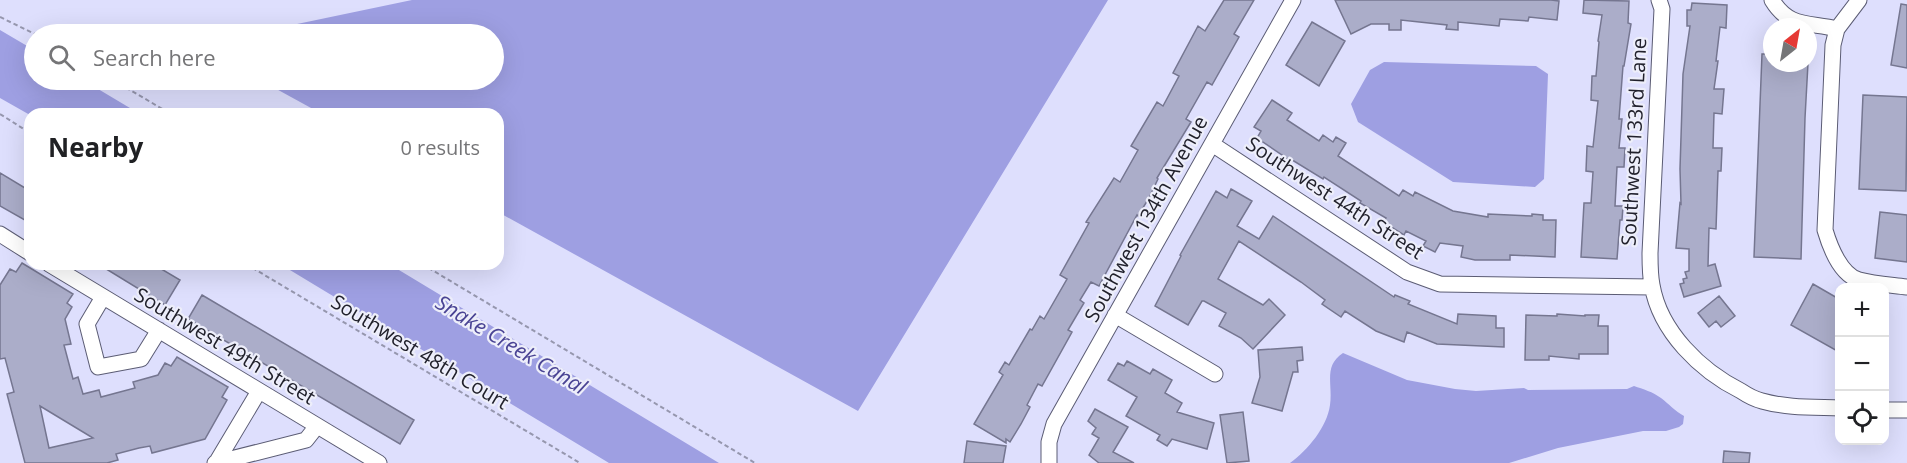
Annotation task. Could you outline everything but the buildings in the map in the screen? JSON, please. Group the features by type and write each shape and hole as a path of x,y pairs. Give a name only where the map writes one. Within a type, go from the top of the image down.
{"street":[{"name":"Southwest 134th Avenue","path":"1049,463 1049,442 1054,424 1293,0"},
{"name":"Southwest 133rd Lane","path":"1659,0 1662,9 1650,253 1652,286 1659,308 1674,336 1698,363 1724,383 1759,401 1793,407 1835,408"},
{"path":"1772,0 1778,11 1791,21 1837,29"},
{"path":"1859,0 1837,29 1833,45 1825,230 1830,248 1842,267 1857,280 1907,287"},
{"name":"Southwest 44th Street","path":"1212,144 1407,272 1440,284 1652,286"},
{"path":"1,236 24,249"},
{"name":"Southwest 49th Street","path":"59,270 379,463"},
{"path":"103,297 87,324 98,367 141,359 159,330"},
{"path":"1116,315 1215,374"},
{"path":"216,463 259,391"},
{"path":"1889,410 1907,410"},
{"path":"216,463 306,440 317,426"}],"path":[{"path":"0,17 24,29"},
{"path":"130,90 161,108"},
{"path":"0,114 24,129"},
{"name":"Southwest 48th Court","path":"256,270 580,463"},
{"path":"432,270 755,463"}],"water":[{"path":"412,0 1108,0 858,411 504,215 504,108 311,108 278,90 504,90 504,24 297,24"},
{"path":"0,30 24,44 24,90 100,90 130,108 24,108 24,112 0,98"},
{"path":"1384,62 1536,66 1548,74 1544,179 1535,187 1453,182 1358,122 1351,104 1370,70"},
{"name":"Snake Creek Canal","path":"290,270 399,270 719,463 609,463"},
{"path":"1343,353 1407,380 1455,389 1476,391 1524,388 1528,390 1627,389 1634,386 1661,398 1684,416 1683,424 1666,431 1643,431 1558,448 1509,463 1290,463 1310,445 1325,422 1331,397 1331,370 1337,358"}]}
